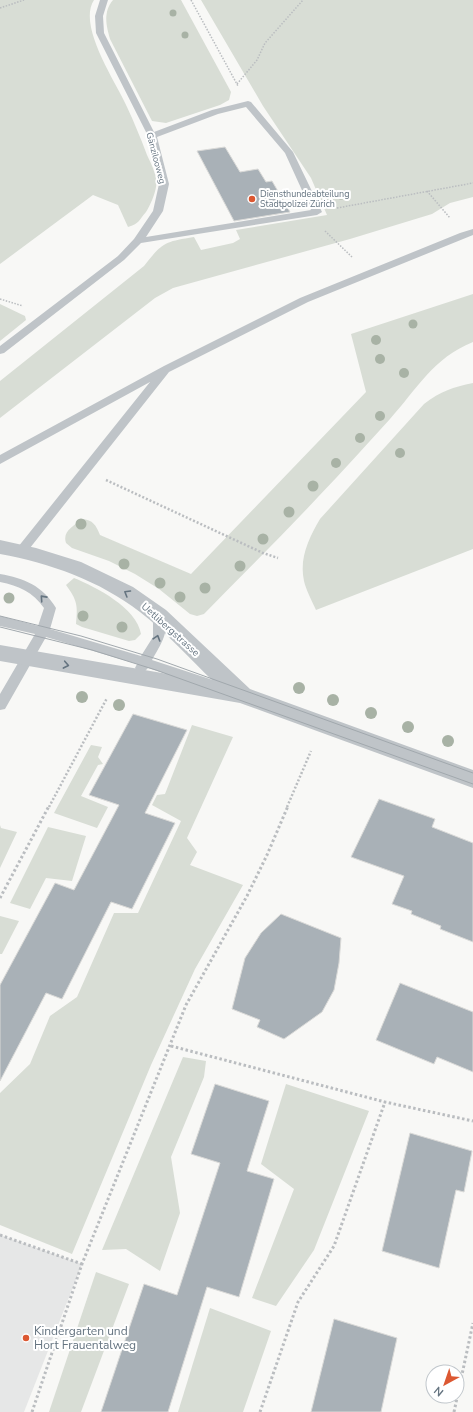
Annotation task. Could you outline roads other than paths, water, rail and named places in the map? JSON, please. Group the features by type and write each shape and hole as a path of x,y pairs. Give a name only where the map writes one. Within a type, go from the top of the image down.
{"street":[{"name":"Uetlibergstrasse","path":"0,547 22,550 46,558 113,585 141,602 159,616 242,695"},
{"name":"Uetlibergstrasse","path":"0,653 242,695 473,779"}],"lane":[{"name":"Gänzilooweg","path":"0,352 120,258 138,240 158,212 164,184 152,136 100,33 98,17 99,8 104,0"},
{"path":"138,240 317,212 289,152 248,104 215,112 152,136"},
{"path":"0,460 168,368 304,300 468,233"},
{"path":"22,550 168,368"},
{"path":"0,578 30,586 46,600 50,608 43,631 0,705"},
{"path":"128,676 139,670 159,637 159,616"},
{"name":"Uetlibergstrasse","path":"0,621 43,631 145,661 242,695"}],"tram line":[{"path":"0,616 81,636 157,659 473,773"},
{"path":"0,627 92,650 156,670 473,784"}],"place":[{"name":"Diensthundeabteilung Stadtpolizei Zürich","path":"252,199"},
{"name":"Kindergarten und Hort Frauentalweg","path":"26,1338"}]}
